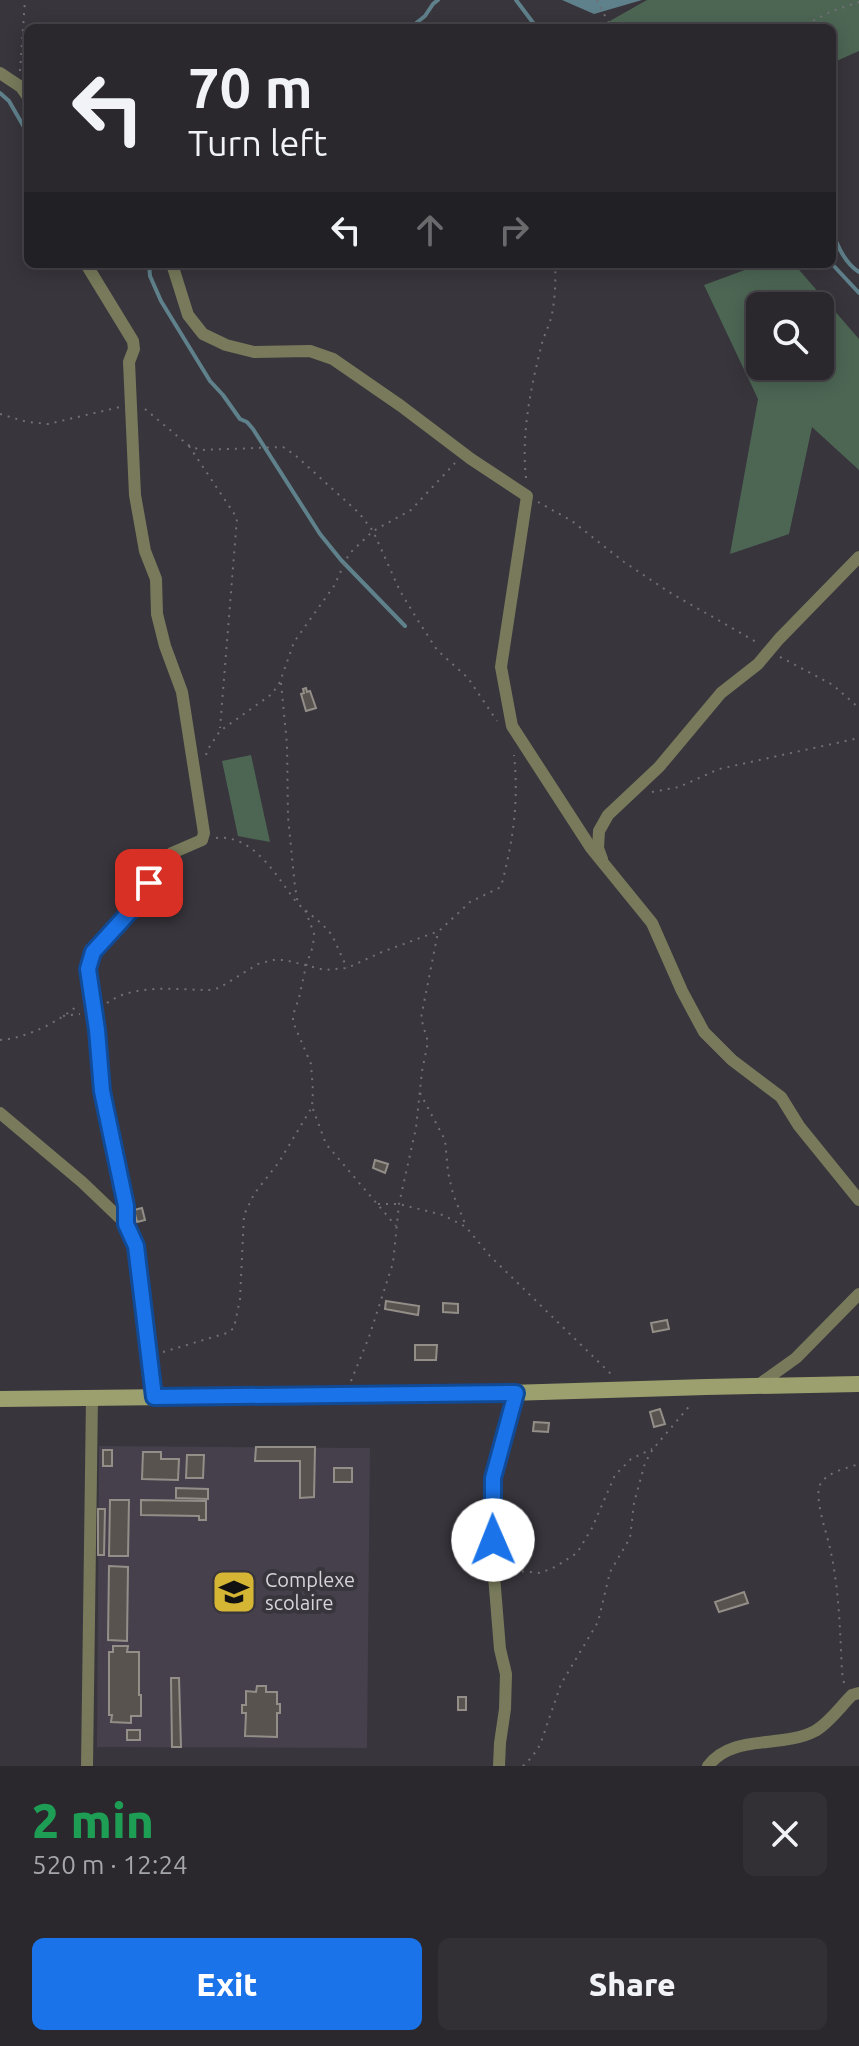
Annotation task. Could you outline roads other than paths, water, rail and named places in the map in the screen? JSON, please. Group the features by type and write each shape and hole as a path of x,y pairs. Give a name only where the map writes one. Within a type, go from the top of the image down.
{"street":[{"path":"0,73 24,92"},
{"path":"88,268 133,341 134,349 129,362 135,495 145,551 156,579 157,614 182,692 204,833 202,840 172,853 162,861 135,906 93,952 88,969 102,1091 126,1206 126,1224"},
{"path":"173,268 188,315 203,334 226,345 254,352 310,351 333,359 527,496 501,667 512,726 591,848 652,923 704,1032 732,1060 781,1097 799,1126 859,1200"},
{"path":"604,865 598,848 599,831 608,815 659,767 721,693 758,664 859,557"},
{"path":"0,1113 82,1182 126,1224 136,1246 154,1397"},
{"path":"757,1386 796,1358 859,1294"},
{"path":"0,1399 516,1393 859,1384"},
{"path":"499,1766 506,1674 500,1649 494,1568 493,1478 516,1393"},
{"path":"87,1766 92,1397"},
{"path":"708,1766 723,1751 746,1744 792,1738 815,1730 856,1694"}],"water":[{"path":"562,0 642,0 594,14"}],"waterway":[{"path":"415,24 438,0"},
{"path":"516,0 534,24"},
{"path":"0,93 9,101 24,127"},
{"path":"836,241 846,259 859,272"},
{"path":"149,268 161,301 210,381 240,419 253,429 320,534 405,626"},
{"path":"836,268 859,293"}],"place":[{"name":"Complexe scolaire","path":"234,1592"}]}
